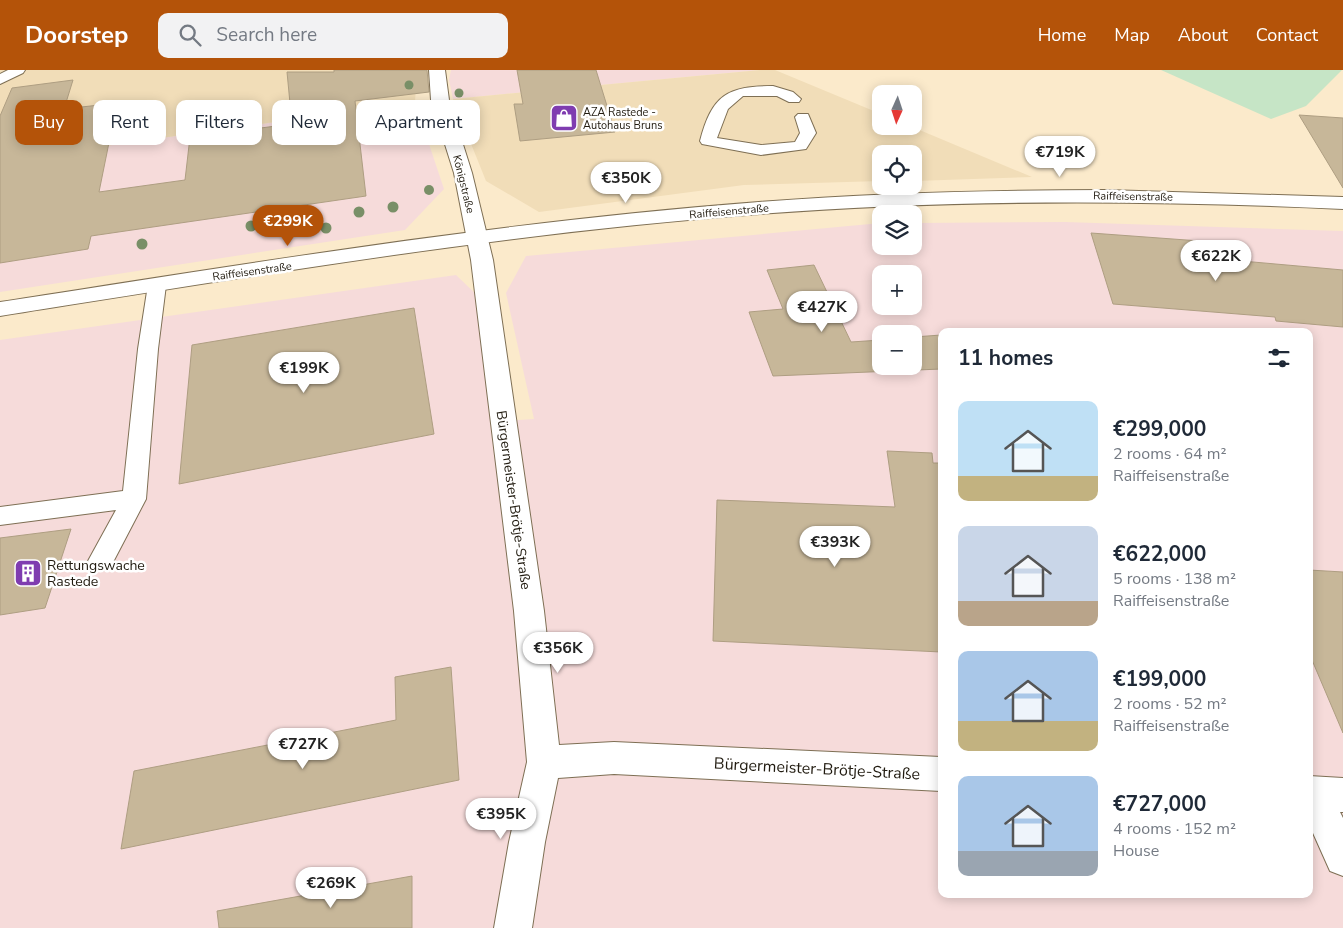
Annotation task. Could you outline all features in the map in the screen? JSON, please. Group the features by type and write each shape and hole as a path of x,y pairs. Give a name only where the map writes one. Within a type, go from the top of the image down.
{"main road":[{"name":"Königstraße","path":"437,70 440,100 463,173 478,239"},
{"name":"Raiffeisenstraße","path":"0,309 478,239 778,207 911,199 1062,195 1228,198 1343,203"},
{"name":"Bürgermeister-Brötje-Straße","path":"478,239 524,573 544,762 527,842 513,928"},
{"name":"Bürgermeister-Brötje-Straße","path":"544,762 614,758 938,774"},
{"path":"1322,794 1343,858"}],"lane":[{"path":"0,80 18,70"},
{"path":"794,99 790,95 772,90 739,93 725,102 712,122 708,141 761,150 800,146 808,133 803,117"},
{"path":"101,561 134,499 148,348 157,285"},
{"path":"0,516 134,499"}],"shaded area":[{"path":"0,70 417,70 415,100 356,100 356,110 346,112 346,100 272,100 272,122 262,124 262,100 176,100 176,136 166,137 166,100 93,100 93,145 113,145 0,161"},
{"path":"451,70 760,70 453,99 449,80"},
{"path":"775,70 872,110 872,135 922,135 922,131 1032,177 922,181 922,145 872,145 872,181 744,185 539,212 486,181 472,145 480,145 480,100 453,99"},
{"path":"356,110 356,145 429,145 444,189 405,230 0,292 0,161 113,145 166,145 166,137 176,136 176,145 262,145 262,124 272,122 272,145 346,145 346,112"},
{"path":"1065,222 1343,231 1343,928 0,928 0,340 456,275 479,297 504,421 534,419 506,293 526,256 872,224 872,255 922,255 922,223"}],"green space":[{"path":"1161,70 1342,70 1306,106 1271,119"}],"building":[{"path":"334,70 427,70 429,92 355,101 356,145 360,145 366,196 91,236 88,249 0,263 0,116 12,88 73,80 67,100 15,100 15,145 83,145 83,107 93,106 93,145 109,145 99,192 185,180 189,145 262,145 262,128 272,127 272,145 346,145 346,100 290,100 287,72 334,72"},
{"path":"517,70 596,70 615,132 520,141 514,104 523,104"},
{"path":"1299,115 1343,118 1343,188"},
{"path":"1091,233 1200,241 1208,258 1343,270 1343,327 1276,321 1275,317 1113,304"},
{"path":"814,265 851,342 872,341 872,372 773,376 749,312 783,309 767,270"},
{"path":"414,308 434,434 179,484 192,345"},
{"path":"938,335 938,369 922,370 922,336"},
{"path":"887,451 932,453 933,463 938,463 938,652 713,641 717,500 895,507"},
{"name":"Rettungswache Rastede","path":"71,529 45,608 0,615 0,538"},
{"path":"1313,570 1343,572 1343,733 1313,662"},
{"path":"451,667 459,780 121,849 134,771 396,720 395,677"},
{"path":"412,876 412,928 219,928 217,911"}],"place":[{"name":"AZA Rastede - Autohaus Bruns","path":"564,118"},
{"name":"Rettungswache Rastede","path":"28,573"}]}
